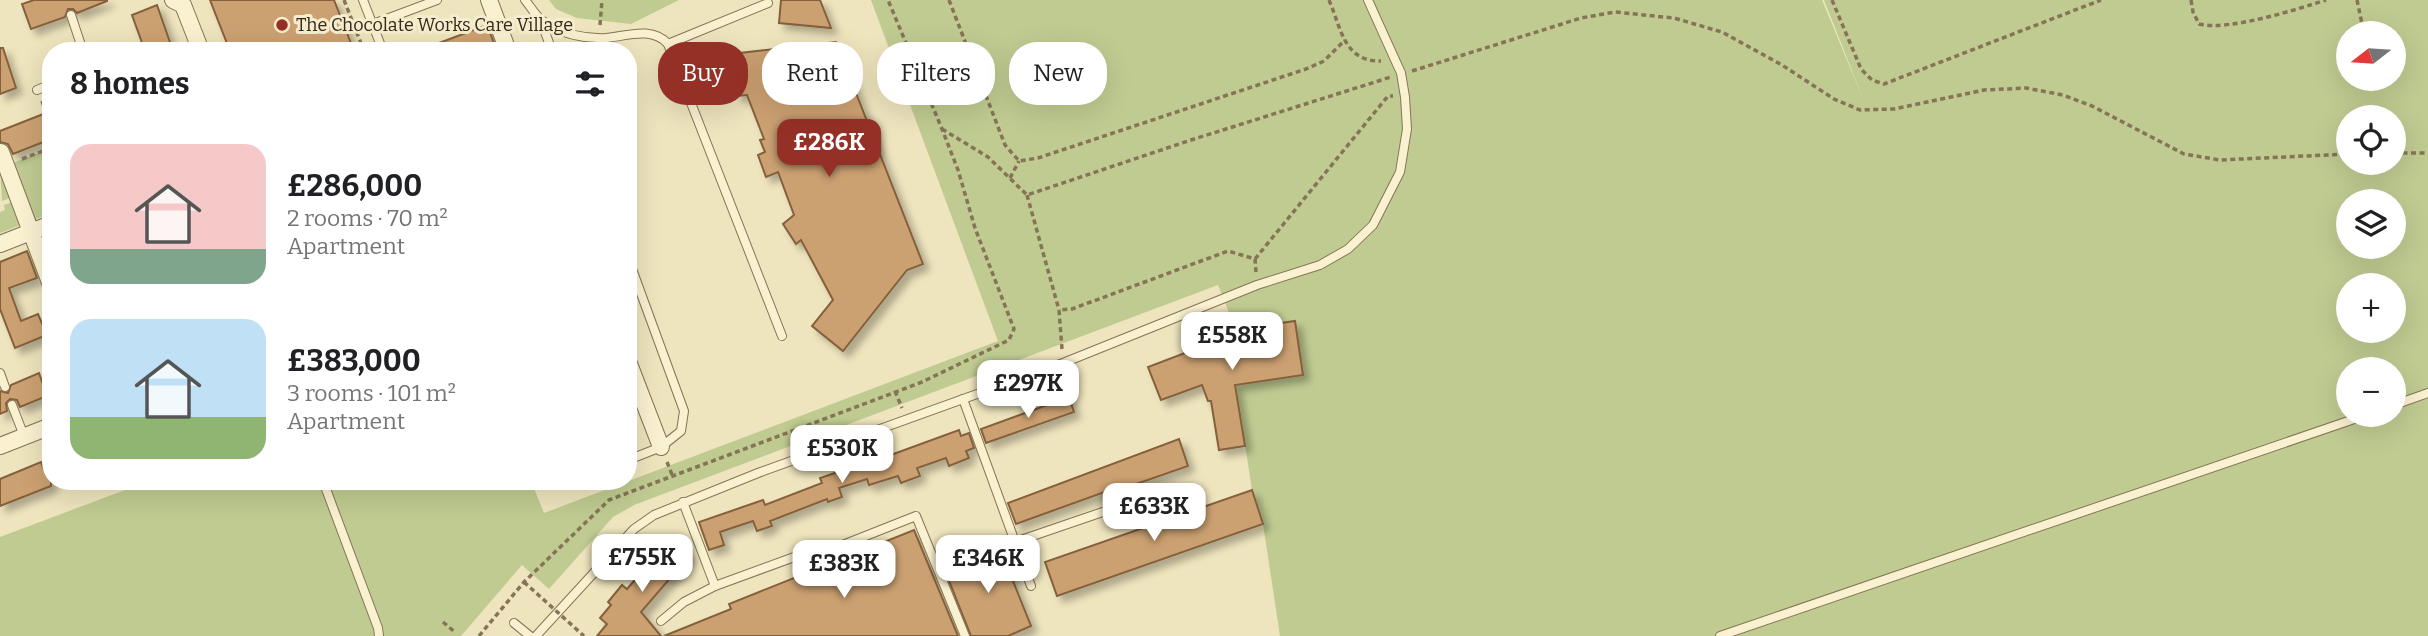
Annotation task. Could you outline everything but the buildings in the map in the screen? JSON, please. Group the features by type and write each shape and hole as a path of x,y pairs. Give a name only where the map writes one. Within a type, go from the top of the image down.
{"street":[{"path":"173,0 183,5 197,42"},
{"path":"489,0 505,42"},
{"path":"3,159 42,262"},
{"path":"0,244 42,227"},
{"path":"637,384 661,447"},
{"path":"0,446 42,429"}],"lane":[{"path":"363,0 380,42"},
{"path":"373,24 437,0"},
{"path":"525,0 541,21 549,42"},
{"path":"536,636 634,529 654,515 758,473 1063,363 1257,285 1320,265 1348,249 1373,225 1400,172 1407,129 1401,74 1368,0"},
{"path":"673,42 768,4"},
{"path":"71,15 80,42"},
{"path":"541,21 578,36 599,38 653,33 666,42"},
{"path":"37,90 42,88"},
{"path":"692,105 782,336"},
{"path":"637,283 684,411 681,431 661,447 637,456"},
{"path":"0,373 5,387"},
{"path":"2406,401 2428,393"},
{"path":"964,399 1031,586"},
{"path":"12,405 24,436"},
{"path":"1720,636 2336,425"},
{"path":"1015,542 1173,488"},
{"path":"326,490 379,636"},
{"path":"683,502 715,586"},
{"path":"662,621 684,602 715,586 808,552 830,550 916,516 965,636"},
{"path":"513,623 530,636"}],"path":[{"path":"344,0 360,42"},
{"path":"599,38 602,0"},
{"path":"479,636 524,582 610,500 922,382 1009,340 1014,328 975,228 958,170 888,0"},
{"path":"949,0 1004,145 1019,160"},
{"path":"1329,0 1352,53 1368,61 1385,61 1394,57"},
{"path":"1832,0 1861,69 1872,80 1884,84 2101,0"},
{"path":"2190,0 2200,24 2211,27 2234,24 2326,0"},
{"path":"2357,0 2361,21"},
{"path":"1027,195 1401,74 1581,18 1615,12 1674,18 1722,32 1782,65 1835,99 1860,110 1894,109 1984,90 2025,88 2063,95 2092,106 2184,154 2220,160 2336,155"},
{"path":"1019,160 1038,158 1306,69 1324,61 1345,40"},
{"path":"1257,285 1255,258 1388,96 1405,97"},
{"path":"942,129 982,153 1027,195 1059,310 1063,363"},
{"path":"3,159 42,150"},
{"path":"2406,153 2428,153"},
{"path":"1010,178 1019,160"},
{"path":"1059,310 1072,309 1228,250 1255,258"},
{"path":"895,391 906,420"},
{"path":"669,466 673,477"},
{"path":"524,582 584,636"},
{"path":"443,622 456,633"}],"green space":[{"path":"549,0 679,0 631,24 577,18 556,9"},
{"path":"871,0 1822,0 1864,101 1824,0 2428,0 2428,636 1280,636 1263,524 1252,490 1233,366 1295,322 1230,331 1228,310 1218,285 634,505 613,517 549,589 522,565 461,636 0,636 0,537 125,490 535,490 544,513 605,490 637,490 637,478 998,341 910,105 995,105 995,42 887,42"},
{"path":"42,152 42,217 0,233 0,212 5,210 4,205 18,200 16,196 2,201 0,168"}],"place":[{"name":"The Chocolate Works Care Village","path":"282,25"}]}
